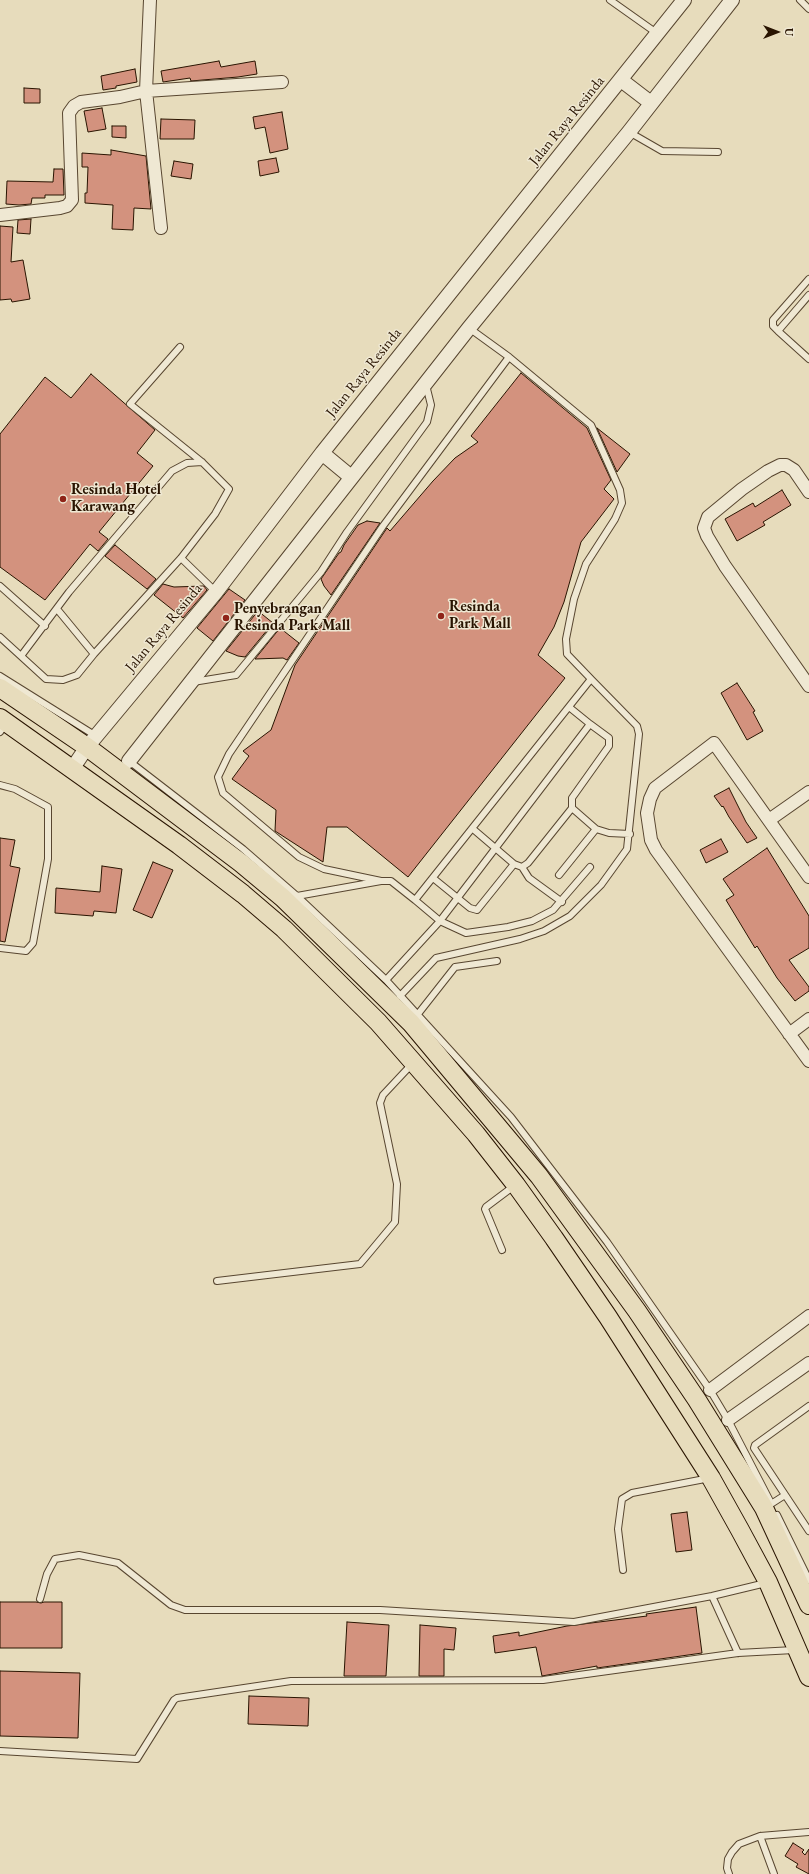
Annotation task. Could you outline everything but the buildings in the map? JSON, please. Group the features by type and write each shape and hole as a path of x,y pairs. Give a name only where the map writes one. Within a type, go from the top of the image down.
{"main road":[{"path":"0,688 91,742 283,898 411,1023 539,1176 637,1311 697,1400 764,1508 809,1605"},
{"path":"2,724 72,769 179,845 243,894 284,929 361,1004 476,1134 516,1185 608,1318 711,1478 768,1582 809,1677"}],"street":[{"path":"150,0 146,91 161,228"},
{"name":"Jalan Raya Resinda","path":"72,769 91,742 216,592 322,453 684,0"},
{"path":"129,761 351,477 426,385 469,328 629,132 732,0"},
{"path":"621,80 651,103"},
{"path":"0,214 67,206 72,200 73,192 69,113 74,106 81,102 120,97 146,91 282,82"},
{"path":"322,453 351,477"},
{"path":"809,492 794,470 786,465 780,465 768,471 742,489 708,517 704,528 707,536 725,566 809,686"},
{"path":"809,877 714,743 655,788 650,799 647,813 651,840 656,850 809,1061"},
{"path":"768,820 809,792"},
{"path":"789,1034 809,1019"},
{"path":"710,1390 809,1316"},
{"path":"728,1420 809,1363"}],"lane":[{"path":"610,0 658,34"},
{"path":"800,0 809,9"},
{"path":"629,132 662,151 718,152"},
{"path":"809,278 773,320 773,326 809,359"},
{"path":"778,331 809,296"},
{"path":"804,302 809,307"},
{"path":"400,996 436,958 520,939 544,931 570,916 601,885 627,849 630,834 638,730 637,726 567,654 566,639 574,599 586,564 615,519 622,502 620,490 591,425 509,357 469,328"},
{"path":"0,637 46,679 63,680 78,675 94,654 181,558 215,514 229,489 202,462 130,404 180,347"},
{"path":"381,882 324,869 299,857 223,793 218,777 230,754 383,526 509,357"},
{"path":"189,683 236,674 321,572 347,532 427,422 431,405 426,385"},
{"path":"21,656 69,592 172,471 187,463 202,462"},
{"path":"181,558 216,592"},
{"path":"0,586 45,626"},
{"path":"57,609 94,654"},
{"path":"0,676 91,742"},
{"path":"415,900 591,679"},
{"path":"522,867 536,853 572,808 572,798 609,746 609,738 569,707"},
{"path":"386,980 440,921 590,724"},
{"path":"129,761 243,849 297,896 386,980 511,1118 607,1242 710,1390 728,1420 803,1565 809,1580"},
{"path":"0,785 15,789 48,807 48,859 34,943 26,952 0,948"},
{"path":"572,808 596,829 609,833 630,834"},
{"path":"473,829 514,864 522,867 529,878 562,902"},
{"path":"559,875 596,829"},
{"path":"433,878 470,908 477,910 514,864"},
{"path":"297,896 381,882 391,882 440,921 466,933 493,930 532,921 553,910 562,902 590,867"},
{"path":"418,1014 455,968 497,962"},
{"path":"217,1281 360,1264 395,1222 397,1184 380,1103 383,1095 413,1062"},
{"path":"502,1250 485,1209 516,1185"},
{"path":"809,1406 755,1445 754,1448 809,1531"},
{"path":"623,1570 618,1529 622,1499 632,1493 711,1478"},
{"path":"771,1504 784,1495"},
{"path":"40,1599 47,1574 55,1559 79,1555 118,1563 171,1605 184,1610 380,1610 574,1622 712,1596 768,1582"},
{"path":"803,1565 809,1561"},
{"path":"712,1596 738,1653"},
{"path":"0,1751 137,1759 174,1700 177,1698 291,1681 543,1680 738,1653 798,1650"},
{"path":"729,1874 728,1859 739,1844 760,1836 809,1832"},
{"path":"760,1836 774,1874"}],"place":[{"name":"Resinda Hotel Karawang","path":"63,499"},
{"name":"Resinda Park Mall","path":"441,616"},
{"name":"Penyebrangan Resinda Park Mall","path":"226,618"}]}
